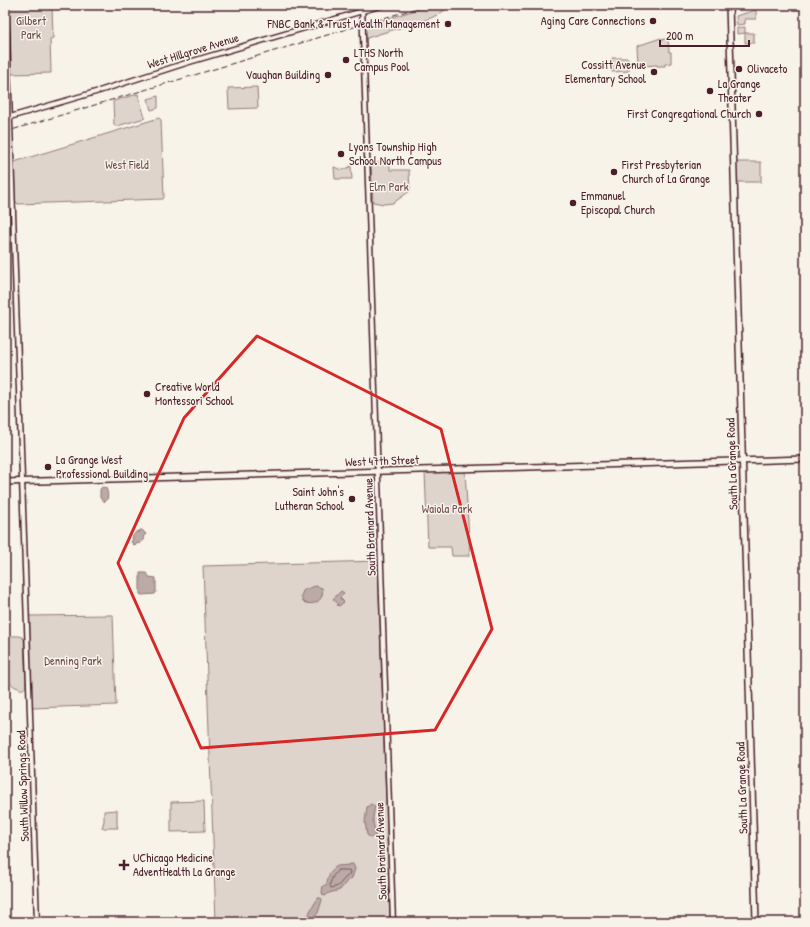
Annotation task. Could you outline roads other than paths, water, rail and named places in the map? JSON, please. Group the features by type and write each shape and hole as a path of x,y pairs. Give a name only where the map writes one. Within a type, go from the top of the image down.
{"main road":[{"name":"South La Grange Road","path":"729,5 756,922"},
{"name":"West 47th Street","path":"5,482 805,459"}],"street":[{"name":"South Willow Springs Road","path":"6,5 37,922"},
{"name":"South Brainard Avenue","path":"362,5 393,922"},
{"name":"West Hillgrove Avenue","path":"10,117 383,5"}],"water":[{"path":"103,487 106,488 108,494 105,502 100,498 100,490"},
{"path":"140,530 146,534 143,537 145,539 140,544 137,543 135,546 131,542 133,539 132,537 137,531 139,533"},
{"path":"140,573 147,573 149,577 156,578 155,594 140,594"},
{"path":"316,586 322,588 322,596 320,599 311,604 303,602 301,596 303,591"},
{"path":"341,591 344,593 340,598 344,602 339,606 333,599"},
{"path":"371,804 375,807 373,820 375,836 371,838 367,835 365,822 367,807"},
{"path":"353,864 355,869 352,878 347,881 340,890 329,893 325,896 323,895 323,886 327,884 331,871 338,866"},
{"path":"318,898 321,898 322,900 318,913 312,922 307,922 310,911"}],"railway":[{"path":"5,132 427,5"}],"place":[{"name":"Aging Care Connections","path":"653,21"},
{"name":"FNBC Bank & Trust Wealth Management","path":"448,24"},
{"name":"LTHS North Campus Pool","path":"346,60"},
{"name":"Olivaceto","path":"739,69"},
{"name":"Cossitt Avenue Elementary School","path":"654,72"},
{"name":"Vaughan Building","path":"328,75"},
{"name":"La Grange Theater","path":"710,91"},
{"name":"First Congregational Church","path":"759,114"},
{"name":"Lyons Township High School North Campus","path":"341,154"},
{"name":"First Presbyterian Church of La Grange","path":"614,172"},
{"name":"Emmanuel Episcopal Church","path":"573,203"},
{"name":"Creative World Montessori School","path":"147,394"},
{"name":"La Grange West Professional Building","path":"48,467"},
{"name":"Saint John's Lutheran School","path":"352,499"},
{"name":"UChicago Medicine AdventHealth La Grange","path":"124,865"}],"park label":[{"name":"Gilbert Park","path":"31,28"},
{"name":"West Field","path":"127,165"},
{"name":"Elm Park","path":"389,187"},
{"name":"Waiola Park","path":"447,509"},
{"name":"Denning Park","path":"73,661"}]}
